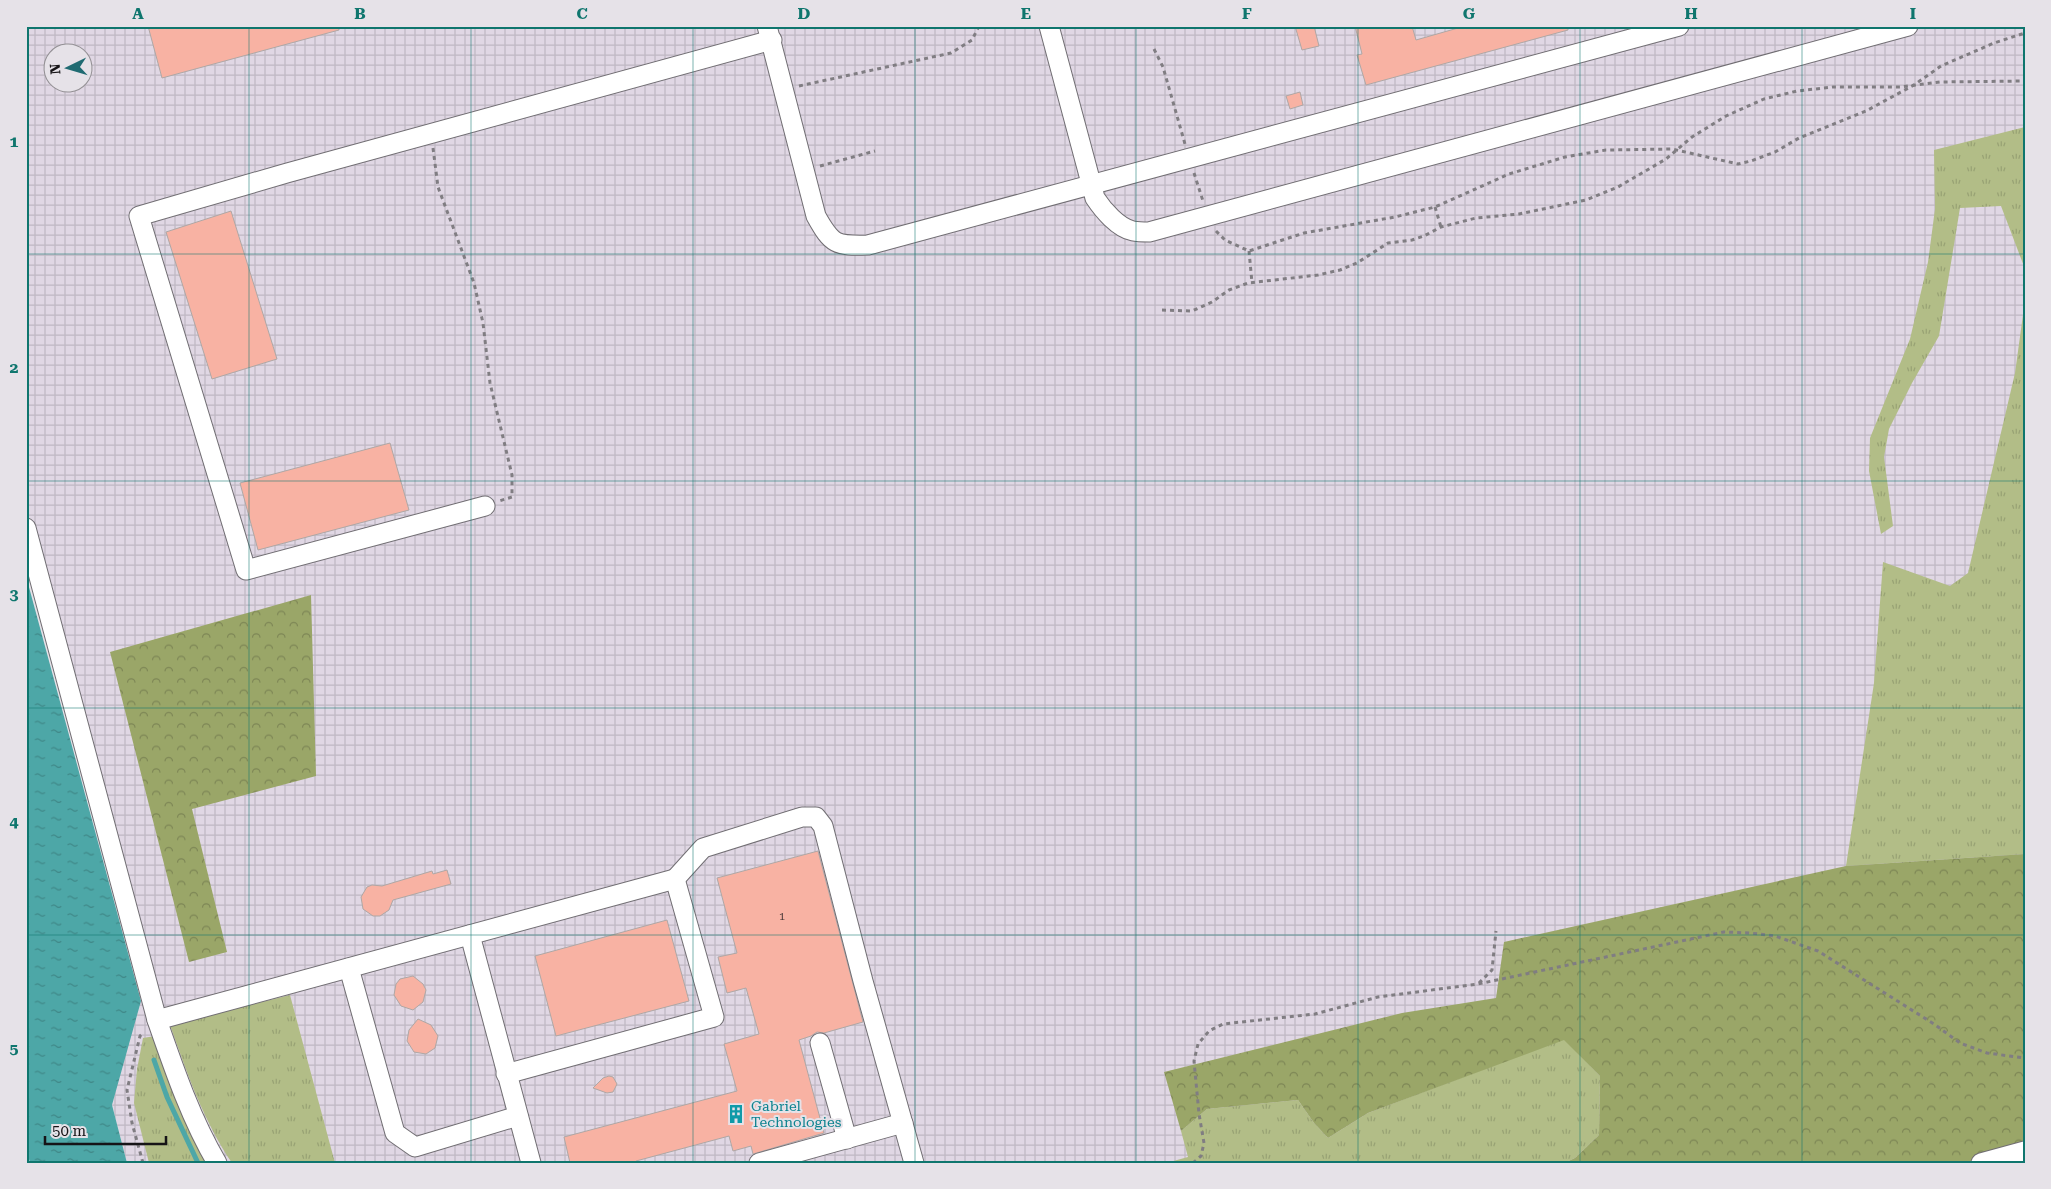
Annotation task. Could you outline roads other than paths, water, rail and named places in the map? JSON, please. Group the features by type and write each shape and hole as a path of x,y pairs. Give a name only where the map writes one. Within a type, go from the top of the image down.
{"street":[{"path":"1049,26 1095,198 1100,206 1119,224 1132,231 1150,232 1908,26"},
{"path":"485,506 246,570 139,216 433,133 769,33 816,216 833,241 844,246 868,245 1679,26"},
{"path":"26,528 157,1020 182,1087 206,1144 217,1163"},
{"path":"157,1020 675,879 703,848 802,817 816,817 823,826 914,1163"},
{"path":"506,1074 714,1017 675,879"},
{"path":"470,935 531,1163"},
{"path":"349,968 396,1133 414,1147 518,1116"},
{"path":"820,1043 847,1139"},
{"path":"759,1163 903,1123"},
{"path":"1981,1163 2025,1151"}],"water":[{"path":"26,576 141,1001 112,1105 127,1163 30,1163 26,1148"}],"waterway":[{"path":"154,1060 167,1097 198,1163"}],"place":[{"name":"Gabriel Technologies","path":"736,1114"}]}
